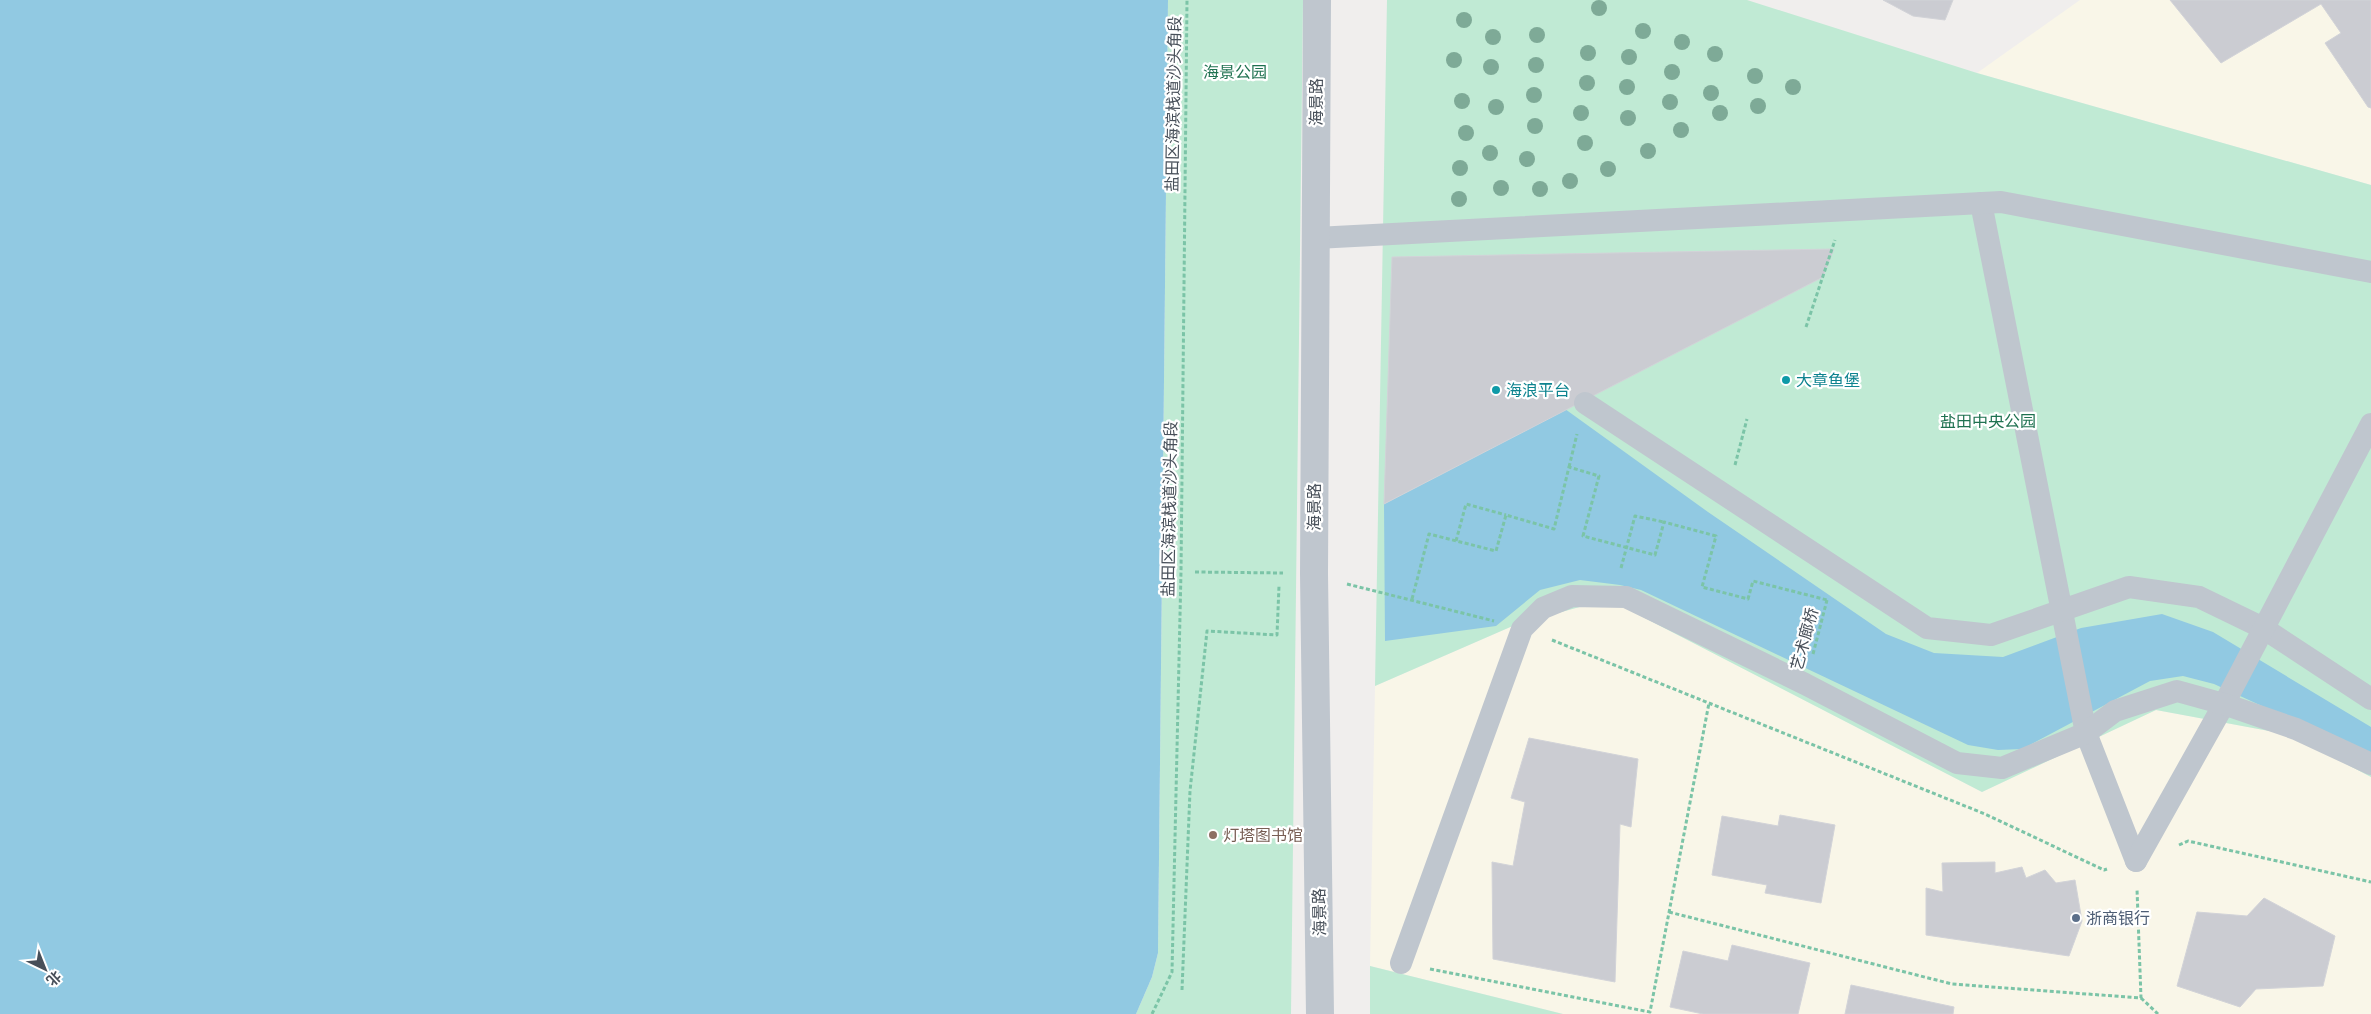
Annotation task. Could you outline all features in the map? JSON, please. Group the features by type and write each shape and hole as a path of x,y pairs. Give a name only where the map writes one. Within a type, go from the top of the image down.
{"street":[{"name":"海景路","path":"1317,0 1314,574 1320,1014"},
{"path":"1316,238 2001,202 2371,272"},
{"path":"1981,203 2086,733 2136,861"},
{"path":"1585,402 1927,628 1991,635 2063,615 2129,586 2199,597 2258,636 2371,699"},
{"path":"2136,861 2224,704 2258,636 2371,424"},
{"path":"1401,964 1522,629 1543,608 1572,596 1626,597 1805,684 1957,763 2002,768 2086,733 2115,712 2177,690 2296,729 2371,764"}],"path":[{"name":"盐田区海滨栈道沙头角段","path":"1152,1014 1172,972 1181,571 1187,0"},
{"path":"1806,327 1845,211"},
{"path":"1727,496 1747,419"},
{"path":"1456,541 1466,504 1554,529 1569,467 1599,476 1583,536 1655,555 1664,522"},
{"path":"1412,599 1429,534 1496,552 1506,515"},
{"name":"艺术廊桥","path":"1614,596 1635,516 1716,536 1702,587 1748,599 1753,581 1827,600"},
{"name":"艺术廊桥","path":"1805,684 1836,568"},
{"path":"1195,572 1266,573"},
{"path":"1182,990 1190,791 1207,631 1277,635 1280,573"},
{"path":"1370,591 1412,599 1522,629"},
{"path":"1401,964 1650,1012 1709,703"},
{"path":"2136,861 2140,998"},
{"path":"2367,881 2371,878"},
{"path":"1669,912 1952,984 2140,998 2158,1014"}],"shaded area":[{"path":"2080,0 2371,0 2371,185 1977,73"},
{"path":"1608,599 1982,792 2156,710 2291,735 2371,777 2371,1014 1563,1014 1370,966 1375,686 1515,625"}],"green space":[{"name":"海景公园","path":"1168,0 1303,0 1291,1014 1136,1014 1152,977 1158,953"},
{"name":"盐田中央公园","path":"1387,0 1747,0 1977,73 2371,185 2371,777 2291,735 2156,710 1982,792 1608,599 1515,625 1375,686"},
{"path":"1370,966 1563,1014 1370,1014"}],"water":[{"path":"0,0 1168,0 1158,953 1152,977 1136,1014 0,1014"},
{"path":"1565,409 1708,512 1886,634 1934,653 2003,657 2081,628 2162,614 2213,632 2371,727 2371,756 2214,684 2183,676 2150,681 2022,749 1998,750 1968,745 1641,590 1620,585 1580,580 1540,590 1496,626 1385,641 1384,504"}],"building":[{"path":"1883,0 1953,0 1945,20 1913,16"},
{"path":"2170,0 2371,0 2371,108 2368,107 2325,43 2341,33 2321,4 2221,63"},
{"name":"海浪平台","path":"1834,249 1823,277 1384,504 1392,257"},
{"path":"1529,738 1638,759 1631,827 1620,824 1615,982 1493,959 1492,862 1513,866 1525,802 1511,798"},
{"path":"1780,815 1835,825 1821,903 1765,893 1767,885 1712,875 1722,816 1778,826"},
{"path":"1995,862 1995,873 2022,867 2026,878 2045,870 2056,883 2075,880 2082,921 2069,956 1926,935 1926,888 1943,892 1942,863"},
{"path":"2264,898 2335,936 2323,986 2256,989 2240,1007 2177,986 2197,912 2247,916"},
{"path":"1732,945 1810,963 1798,1014 1703,1014 1670,1007 1683,951 1728,961"},
{"path":"1851,985 1954,1007 1953,1014 1845,1014"}],"place":[{"name":"大章鱼堡","path":"1786,380"},
{"name":"海浪平台","path":"1496,390"},
{"name":"灯塔图书馆","path":"1213,835"},
{"name":"浙商银行","path":"2076,918"}]}
